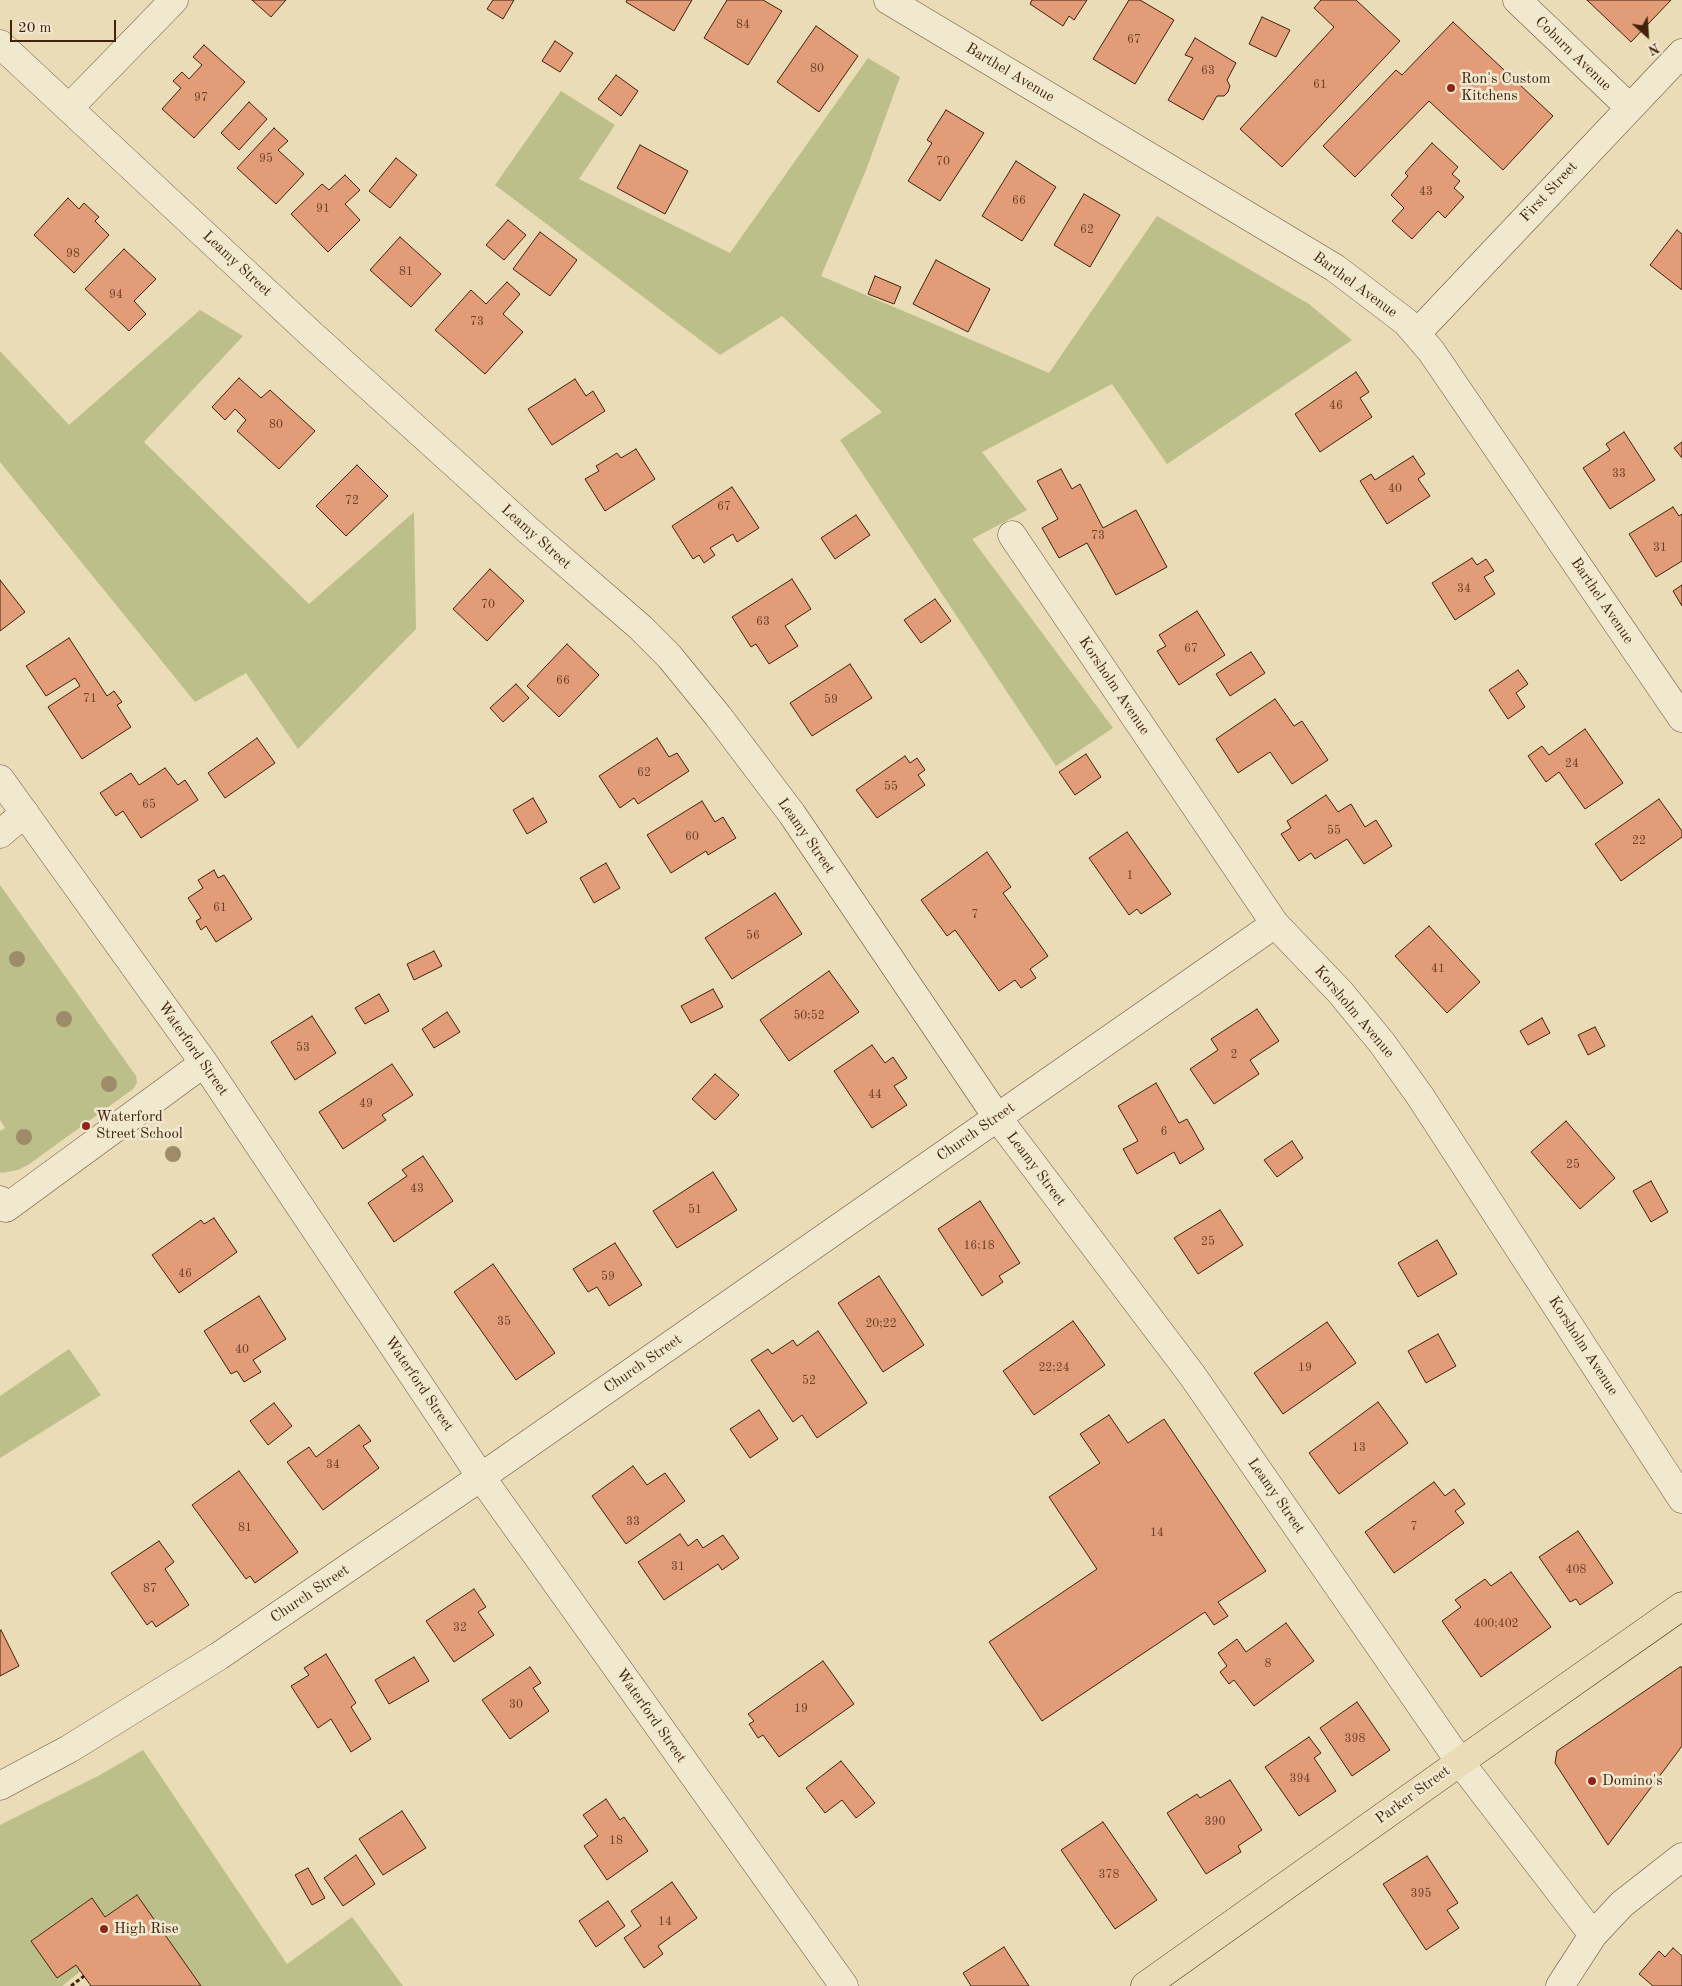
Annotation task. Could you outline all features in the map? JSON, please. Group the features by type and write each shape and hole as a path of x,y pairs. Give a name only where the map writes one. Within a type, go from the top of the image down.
{"main road":[{"name":"Parker Street","path":"1146,1986 1682,1606"}],"street":[{"path":"69,108 174,0"},
{"name":"Barthel Avenue","path":"888,0 1336,268 1394,312 1417,333 1431,351 1682,718"},
{"name":"Coburn Avenue","path":"1526,3 1629,107"},
{"name":"Leamy Street","path":"0,44 325,346 558,558 640,627 669,656 723,722 792,814 997,1117 1192,1375 1460,1762 1594,1935"},
{"name":"First Street","path":"1417,333 1682,53"},
{"name":"Korsholm Avenue","path":"1012,535 1275,924 1340,992 1382,1043 1420,1096 1682,1499"},
{"name":"Waterford Street","path":"0,779 204,1063 481,1477 844,1986"},
{"path":"0,834 25,813"},
{"name":"Church Street","path":"0,1786 69,1749 219,1656 481,1477 1275,924"},
{"path":"0,1200 6,1208 204,1063"},
{"path":"1560,1986 1594,1935 1622,1904 1682,1857"}],"path":[{"path":"71,1986 84,1976"}],"green space":[{"path":"868,58 900,77 866,170 821,276 1049,373 1157,216 1309,304 1352,340 1167,464 1112,384 982,452 1027,510 972,539 1113,728 1056,766 840,440 882,412 782,316 720,355 495,185 561,91 615,125 579,179 730,253"},
{"path":"200,310 243,336 144,442 309,604 414,512 416,629 298,749 246,673 195,702 0,462 0,351 69,425"},
{"path":"0,885 136,1076 137,1083 133,1089 28,1165 18,1170 2,1173 0,1172 0,1131 5,1128 0,1120"},
{"path":"69,1349 101,1395 0,1458 0,1396"},
{"path":"143,1750 287,1964 352,1917 403,1986 201,1986 137,1895 105,1917 92,1898 31,1940 76,1965 81,1971 62,1986 0,1986 0,1825 100,1775"}],"building":[{"path":"252,0 286,0 271,17"},
{"path":"493,0 514,0 503,19 487,9"},
{"path":"627,0 692,0 674,31 626,2"},
{"path":"727,0 763,0 782,11 748,65 704,38"},
{"path":"1032,0 1087,0 1074,20 1069,16 1063,26 1030,4"},
{"path":"1129,0 1140,0 1174,20 1135,84 1093,59"},
{"path":"1321,0 1356,0 1400,41 1282,167 1240,129 1334,27 1314,8"},
{"path":"1587,0 1671,0 1631,42"},
{"path":"1262,17 1290,30 1276,57 1249,44"},
{"name":"Ron's Custom Kitchens","path":"1453,22 1553,116 1503,170 1429,101 1355,177 1323,146 1396,70 1402,75"},
{"path":"816,26 858,56 819,112 777,82"},
{"path":"1195,38 1236,63 1227,80 1230,86 1228,92 1224,96 1217,96 1203,120 1168,100 1193,58 1185,55"},
{"path":"555,41 573,53 560,72 542,61"},
{"path":"204,45 245,82 194,138 162,109 181,88 173,81 182,72 189,79 202,65 193,57"},
{"path":"616,75 638,91 621,116 598,99"},
{"path":"249,102 267,119 239,150 221,133"},
{"path":"946,110 984,133 940,201 908,181 932,143 927,140"},
{"path":"274,128 288,141 278,150 304,174 276,204 237,168"},
{"path":"1432,143 1458,167 1452,174 1460,181 1454,188 1464,197 1445,218 1438,211 1412,239 1392,221 1404,208 1391,195 1408,176 1405,173"},
{"path":"640,145 688,171 665,214 617,188"},
{"path":"396,158 417,175 390,208 369,191"},
{"path":"1016,161 1056,187 1022,241 982,216"},
{"path":"345,175 360,190 345,204 360,220 328,252 291,214 322,184 329,190"},
{"path":"1084,194 1120,215 1090,267 1054,245"},
{"path":"68,198 79,209 84,203 99,217 95,221 109,235 74,273 34,235"},
{"path":"508,220 526,235 504,260 486,245"},
{"path":"1677,230 1682,234 1682,290 1650,265"},
{"path":"540,232 577,260 550,296 513,269"},
{"path":"400,237 441,274 411,307 370,270"},
{"path":"124,249 156,279 134,301 146,314 129,331 85,289"},
{"path":"936,260 990,289 968,332 913,304"},
{"path":"875,276 901,287 894,304 868,294"},
{"path":"507,282 520,294 503,314 523,332 485,374 435,330 471,290 486,304"},
{"path":"1356,372 1369,392 1360,398 1372,417 1320,452 1295,414"},
{"path":"239,378 261,398 270,390 315,431 279,469 237,431 246,420 235,409 225,420 212,407"},
{"path":"575,379 586,396 593,391 605,411 552,445 528,409"},
{"path":"1624,432 1655,480 1610,509 1583,468 1610,450 1606,444"},
{"path":"1682,442 1682,458 1674,448"},
{"path":"636,449 655,479 605,511 585,479 599,471 596,466 617,453 621,458"},
{"path":"1413,456 1425,474 1418,479 1430,496 1387,524 1360,481 1371,474 1375,480"},
{"path":"357,465 388,496 346,536 316,506"},
{"path":"1061,469 1072,489 1080,484 1103,528 1136,510 1167,567 1116,595 1087,543 1059,558 1042,528 1058,519 1037,481"},
{"path":"732,487 759,528 737,542 733,534 710,548 715,555 704,563 699,555 693,559 672,526"},
{"path":"1673,507 1679,516 1682,514 1682,561 1656,577 1629,534"},
{"path":"856,515 870,535 835,559 821,538"},
{"path":"1472,558 1477,565 1486,559 1494,571 1484,577 1495,594 1455,620 1432,583"},
{"path":"490,569 524,601 487,641 453,609"},
{"path":"792,579 811,609 785,626 798,646 769,664 756,644 751,647 732,617"},
{"path":"0,580 25,612 0,631"},
{"path":"1682,585 1682,606 1673,591"},
{"path":"935,599 951,621 921,643 904,620"},
{"path":"1197,611 1225,655 1179,685 1157,651 1166,646 1159,635"},
{"path":"69,638 107,696 114,691 122,702 117,705 131,727 82,759 48,707 80,686 75,678 46,696 26,666"},
{"path":"567,644 599,675 559,717 527,686"},
{"path":"1251,652 1265,673 1230,696 1216,674"},
{"path":"850,664 872,698 812,736 790,703"},
{"path":"1518,670 1528,684 1516,693 1525,707 1508,719 1489,690"},
{"path":"516,684 529,698 503,722 490,708"},
{"path":"1275,699 1294,726 1302,721 1328,760 1292,784 1270,752 1238,773 1216,739"},
{"path":"1585,729 1623,783 1585,809 1559,772 1546,782 1528,756 1542,746 1549,755"},
{"path":"257,738 275,763 225,798 208,773"},
{"path":"657,738 669,757 677,753 689,771 638,804 634,798 620,808 599,776"},
{"path":"1086,754 1101,777 1075,795 1059,772"},
{"path":"905,756 910,763 917,758 925,770 918,775 925,785 877,818 856,790"},
{"path":"165,768 178,785 185,780 198,800 141,838 123,811 116,816 100,793 131,773 139,785"},
{"path":"1326,795 1338,812 1351,804 1365,827 1376,820 1392,846 1364,864 1347,839 1315,859 1311,853 1299,861 1281,834 1291,828 1287,821"},
{"path":"533,798 547,822 527,834 513,810"},
{"path":"1659,799 1682,831 1682,837 1621,881 1595,844"},
{"path":"702,801 715,822 723,817 736,838 708,855 706,851 671,873 647,835"},
{"path":"1127,832 1171,894 1141,914 1137,909 1129,915 1089,858"},
{"path":"987,852 1011,887 1003,893 1048,956 1030,969 1036,978 1021,988 1015,980 999,991 955,930 947,936 921,900"},
{"path":"606,863 620,888 594,903 580,878"},
{"path":"214,870 218,878 224,875 252,919 216,942 206,926 201,930 196,921 201,918 188,898 203,888 198,880"},
{"path":"775,893 802,934 732,979 705,938"},
{"path":"1429,926 1480,982 1447,1013 1395,956"},
{"path":"434,951 442,966 414,980 407,964"},
{"path":"829,971 859,1012 789,1061 760,1020"},
{"path":"713,989 723,1007 691,1023 681,1006"},
{"path":"379,994 389,1011 365,1024 355,1008"},
{"path":"1257,1009 1279,1041 1250,1060 1259,1074 1214,1104 1190,1069 1218,1050 1211,1039"},
{"path":"447,1012 460,1032 434,1048 422,1029"},
{"path":"312,1016 336,1053 295,1080 271,1042"},
{"path":"1542,1018 1550,1033 1528,1045 1520,1031"},
{"path":"1595,1027 1605,1046 1588,1055 1578,1035"},
{"path":"872,1045 885,1063 893,1057 907,1078 894,1086 907,1105 872,1128 834,1071"},
{"path":"392,1064 413,1095 382,1115 386,1120 343,1149 319,1112"},
{"path":"715,1074 739,1095 715,1120 692,1099"},
{"path":"1156,1083 1179,1123 1187,1119 1204,1149 1180,1164 1174,1152 1137,1174 1123,1149 1138,1141 1118,1106"},
{"path":"1566,1121 1615,1178 1580,1209 1531,1152"},
{"path":"1292,1141 1303,1158 1277,1177 1264,1160"},
{"path":"423,1156 453,1201 394,1242 368,1203 407,1176 402,1170"},
{"path":"713,1172 737,1210 677,1248 653,1211"},
{"path":"1651,1181 1668,1212 1651,1222 1633,1191"},
{"path":"980,1201 1020,1263 999,1276 1003,1282 982,1296 938,1229"},
{"path":"1220,1210 1243,1245 1198,1274 1174,1238"},
{"path":"214,1218 237,1252 179,1293 152,1255 201,1220 204,1224"},
{"path":"1437,1240 1457,1274 1418,1297 1398,1263"},
{"path":"615,1243 642,1285 609,1306 597,1287 588,1292 573,1269"},
{"path":"493,1264 555,1353 516,1380 454,1292"},
{"path":"879,1276 924,1345 883,1372 838,1303"},
{"path":"259,1296 286,1339 253,1360 261,1372 244,1382 237,1371 231,1374 204,1331"},
{"path":"1073,1321 1105,1365 1034,1415 1003,1371"},
{"path":"1327,1322 1356,1363 1283,1414 1254,1373"},
{"path":"818,1331 867,1403 817,1438 802,1415 793,1422 751,1360 768,1349 772,1354 793,1340 797,1346"},
{"path":"1438,1334 1456,1366 1426,1383 1408,1351"},
{"path":"1378,1402 1408,1443 1339,1494 1309,1453"},
{"path":"274,1403 292,1426 268,1445 250,1421"},
{"path":"759,1410 778,1439 750,1458 730,1429"},
{"path":"1109,1415 1128,1443 1164,1419 1266,1571 1218,1602 1228,1616 1214,1625 1205,1612 1042,1721 989,1642 1097,1569 1049,1497 1100,1463 1080,1434"},
{"path":"359,1425 371,1441 363,1446 379,1468 323,1510 287,1462 309,1447 316,1457"},
{"path":"633,1466 647,1485 665,1473 685,1501 626,1544 592,1496"},
{"path":"239,1471 298,1552 255,1583 250,1576 246,1579 192,1505"},
{"path":"1434,1482 1445,1496 1454,1489 1465,1504 1455,1511 1464,1523 1394,1573 1365,1532"},
{"path":"1578,1531 1613,1583 1580,1605 1576,1599 1570,1602 1539,1557"},
{"path":"680,1534 688,1546 697,1539 703,1548 723,1535 739,1558 722,1570 718,1564 664,1600 638,1562"},
{"path":"159,1541 174,1562 165,1569 189,1605 156,1627 152,1621 147,1625 111,1573"},
{"path":"1511,1572 1551,1627 1481,1677 1442,1621 1461,1607 1455,1600 1485,1579 1491,1586"},
{"path":"474,1589 486,1607 478,1612 494,1635 454,1662 426,1621"},
{"path":"1286,1623 1314,1661 1254,1706 1234,1680 1229,1684 1220,1672 1227,1666 1218,1653 1237,1639 1246,1652"},
{"path":"0,1631 19,1666 0,1676"},
{"path":"326,1654 356,1703 351,1707 371,1739 351,1752 331,1719 318,1728 291,1686 309,1675 304,1668"},
{"path":"414,1657 429,1681 389,1704 375,1680"},
{"path":"823,1661 854,1704 779,1757 763,1735 758,1738 749,1724 754,1721 748,1714"},
{"path":"530,1667 541,1683 533,1688 549,1711 510,1739 482,1700"},
{"path":"1682,1667 1682,1746 1608,1845 1555,1763 1557,1751"},
{"path":"1357,1702 1390,1750 1352,1776 1320,1728"},
{"path":"1309,1737 1321,1753 1314,1758 1336,1791 1299,1816 1265,1767"},
{"path":"841,1761 875,1803 856,1818 842,1800 825,1813 806,1788"},
{"path":"1230,1780 1262,1830 1238,1846 1241,1852 1206,1874 1167,1813 1197,1794 1200,1798"},
{"path":"606,1799 620,1820 624,1817 648,1851 607,1880 584,1846 598,1836 583,1815"},
{"path":"402,1811 426,1848 383,1875 359,1839"},
{"path":"1103,1822 1157,1900 1115,1929 1061,1850"},
{"path":"356,1855 375,1884 343,1906 324,1878"},
{"path":"1427,1856 1458,1903 1447,1910 1459,1928 1426,1950 1383,1884"},
{"path":"308,1868 325,1898 312,1905 295,1875"},
{"path":"672,1882 697,1918 658,1946 663,1954 644,1968 624,1938 641,1926 631,1911"},
{"name":"High Rise","path":"137,1895 201,1986 91,1986 76,1965 57,1978 31,1941 92,1898 105,1917"},
{"path":"608,1901 625,1926 596,1947 579,1921"},
{"path":"1004,1947 1029,1986 971,1986 963,1973"},
{"path":"1673,1948 1682,1956 1682,1986 1653,1986 1639,1974 1659,1951 1665,1957"}],"place":[{"name":"Ron's Custom Kitchens","path":"1451,88"},
{"name":"Waterford Street School","path":"86,1126"},
{"name":"Domino's","path":"1592,1781"},
{"name":"High Rise","path":"104,1929"}]}
